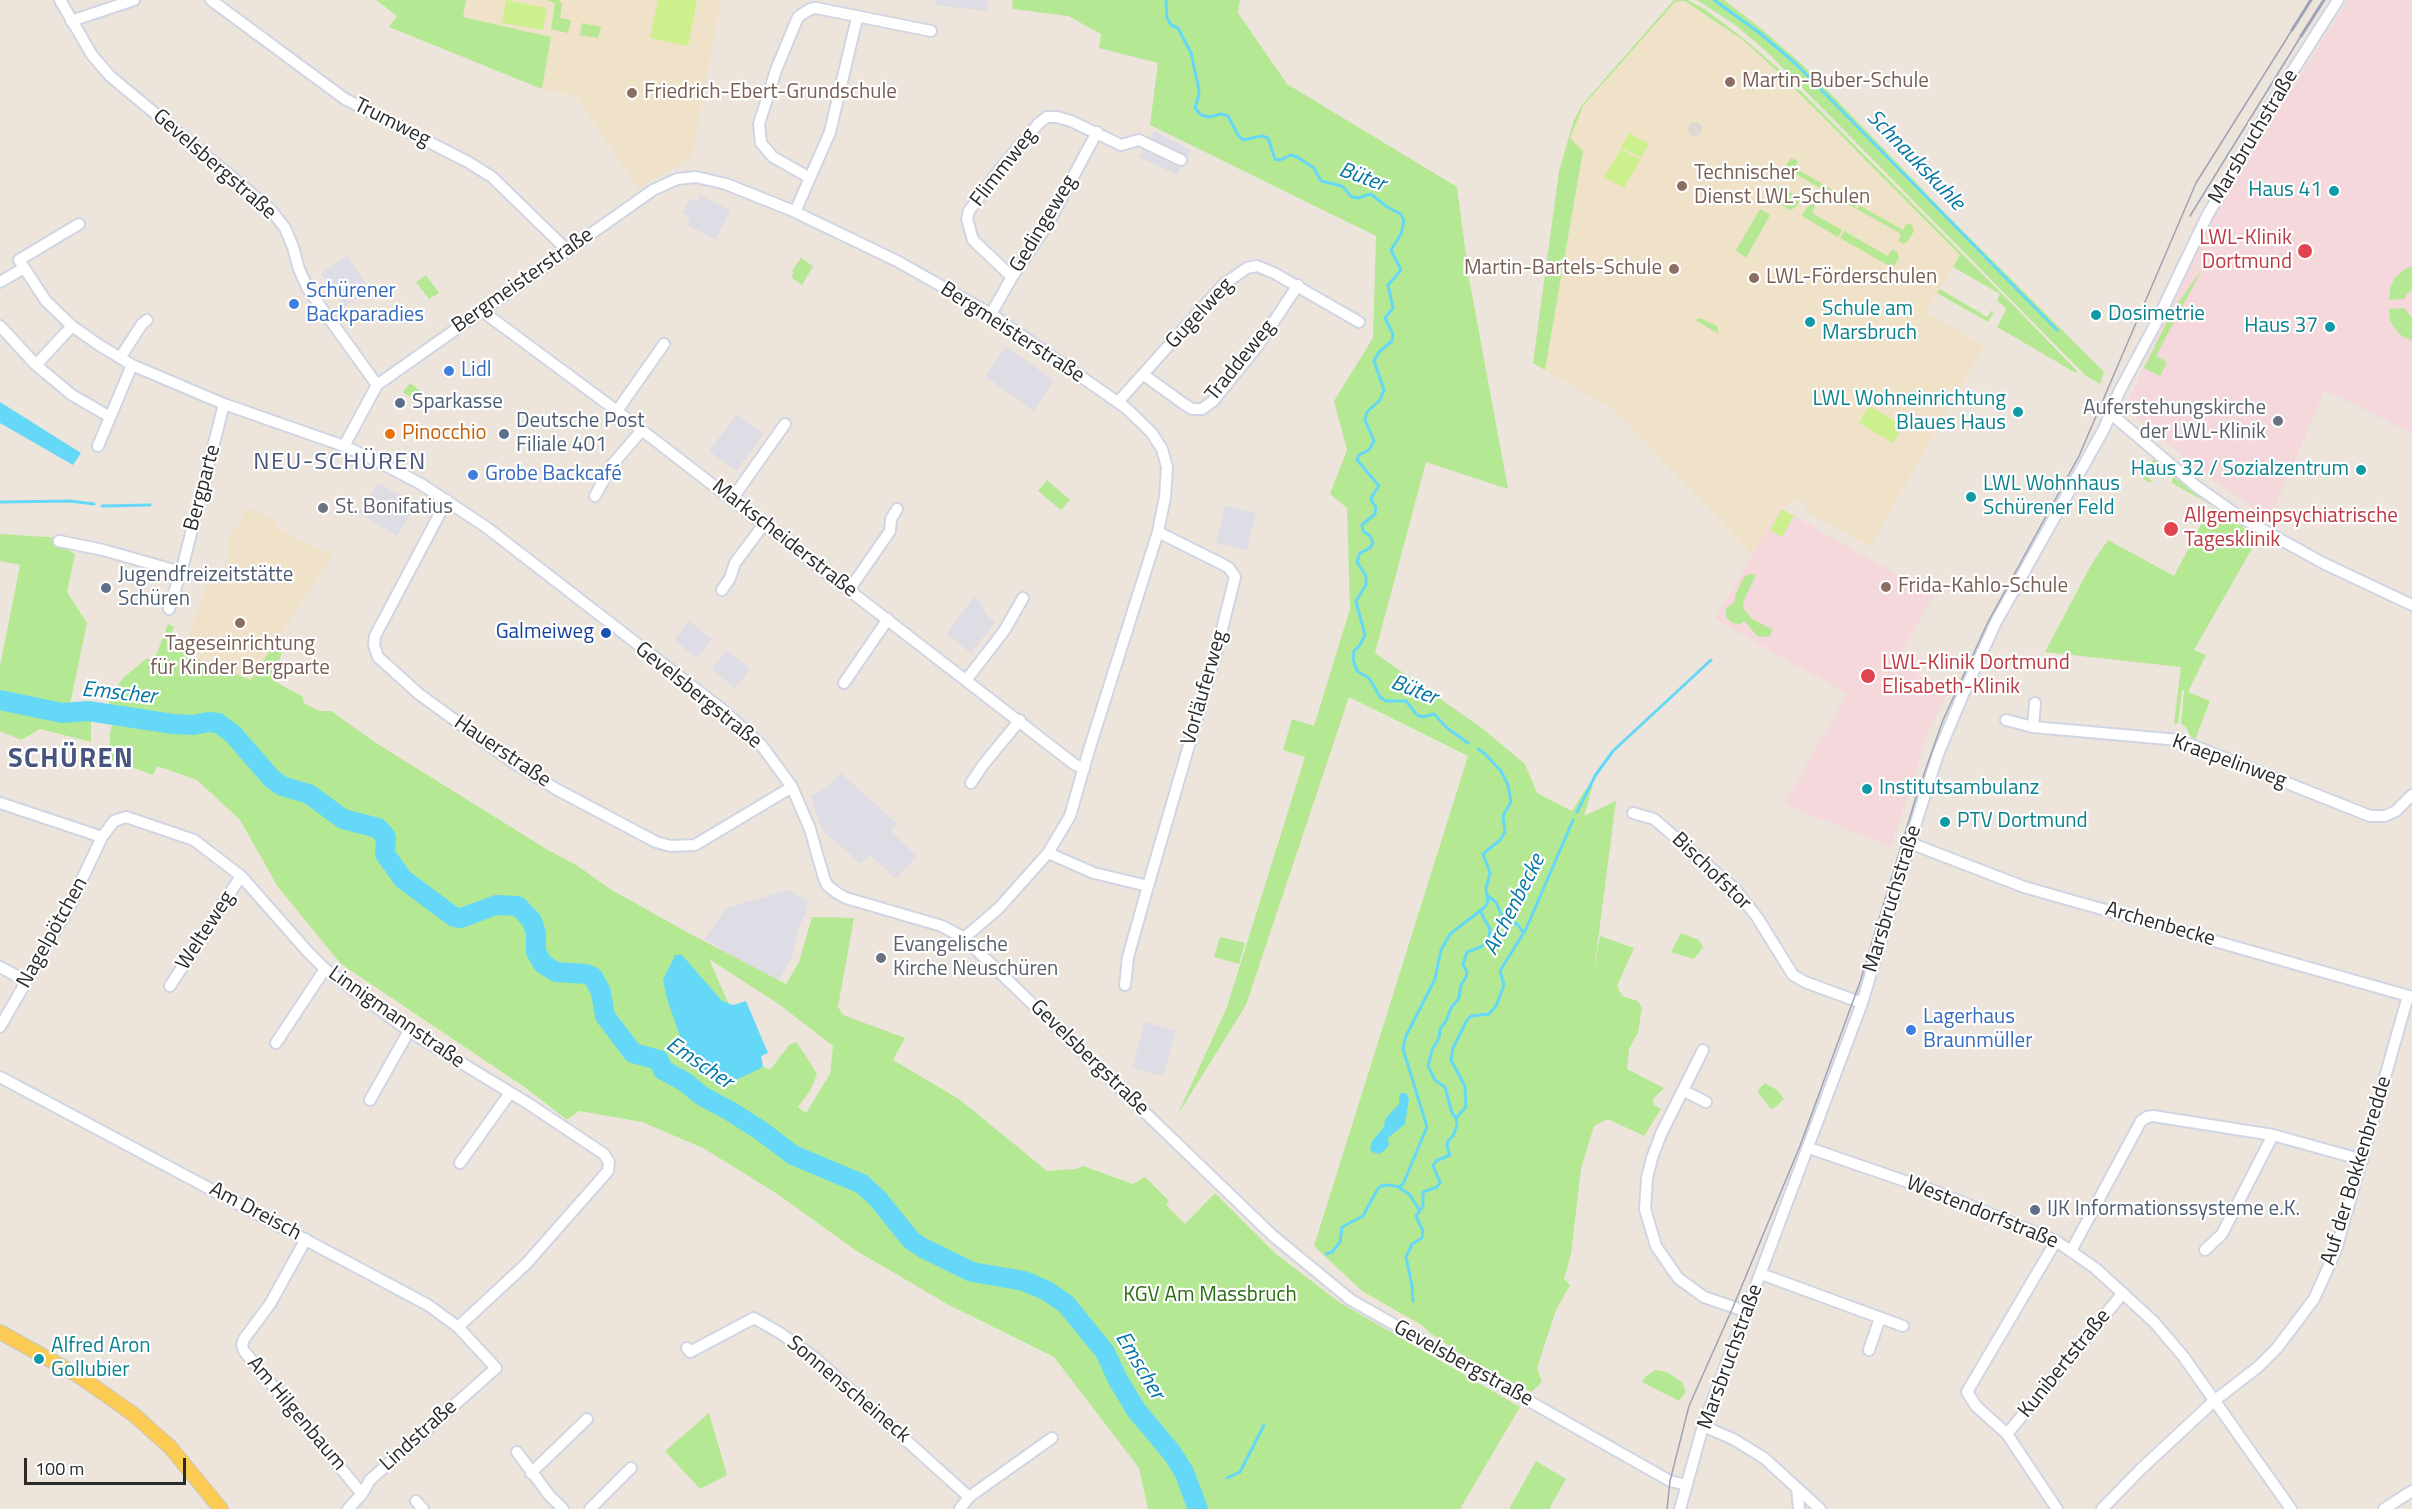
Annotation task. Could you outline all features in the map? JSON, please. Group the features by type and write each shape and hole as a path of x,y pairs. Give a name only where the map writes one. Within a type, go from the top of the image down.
{"main road":[{"path":"0,1332 79,1376 133,1414 170,1447 221,1509"}],"street":[{"name":"Gevelsbergstraße","path":"60,0 92,55 110,76 270,209 285,228 308,288 377,385"},
{"path":"71,21 134,0"},
{"name":"Trumweg","path":"212,0 345,99 468,162 492,177 568,251"},
{"name":"Marsbruchstraße","path":"1680,1509 1703,1426 1748,1312 1862,1003 1941,747 1994,626 2093,449 2212,206 2273,102 2338,0"},
{"path":"810,178 773,157 761,143 759,124 776,70 798,17 816,8 931,32"},
{"path":"795,212 830,132 857,18"},
{"name":"Flimmweg","path":"1012,277 973,240 967,219 969,211 1001,168 1039,123 1047,117 1071,121 1121,145 1139,140 1181,160"},
{"name":"Gedingeweg","path":"991,314 1012,277 1049,222 1097,132"},
{"name":"Bergmeisterstraße","path":"377,385 651,191 677,179 696,177 712,179 795,212 897,261 991,314 1118,402 1151,432 1162,449 1167,467 1165,497 1158,532 1070,816 1048,853 999,908 964,938"},
{"path":"0,282 24,268 19,260 79,224"},
{"name":"Gugelweg","path":"1118,402 1224,284 1247,268 1257,266 1298,285 1359,322"},
{"name":"Gevelsbergstraße","path":"24,268 46,301 72,326 132,365 224,404 344,446 405,475 447,500 495,534 724,711 762,746 792,787 810,829 827,885 846,898 942,926 964,938 1272,1236 1351,1300 1670,1482 1687,1485"},
{"name":"Traddeweg","path":"1144,375 1192,409 1202,409 1213,401 1259,344 1298,285"},
{"name":"Markscheiderstraße","path":"482,311 642,430 1074,764 1084,769"},
{"path":"120,358 141,324 147,320"},
{"path":"0,326 36,365 72,395 110,417"},
{"path":"36,365 72,326"},
{"path":"617,411 664,344"},
{"path":"98,446 132,365"},
{"path":"344,446 377,385"},
{"name":"Bergparte","path":"169,609 181,572 224,404"},
{"path":"2110,413 2196,486 2240,517 2323,563 2412,605"},
{"path":"732,499 785,424"},
{"path":"596,496 612,465 642,430"},
{"name":"Hauerstraße","path":"447,500 419,549 375,636 374,645 378,657 419,694 511,761 548,784 604,816 656,842 671,846 695,845 792,787"},
{"path":"849,590 890,531 891,519 897,509"},
{"path":"722,590 730,578 735,563 764,524"},
{"name":"Vorläuferweg","path":"1125,985 1128,957 1217,649 1235,576 1222,564 1158,532"},
{"path":"59,541 103,550 181,572"},
{"path":"967,679 1004,631 1023,598"},
{"path":"844,683 888,619"},
{"path":"2033,727 2035,703"},
{"path":"971,783 1020,720"},
{"name":"Kraepelinweg","path":"2006,720 2033,727 2179,740 2370,816 2385,816 2396,811 2412,795"},
{"path":"0,803 102,837"},
{"name":"Bischofstor","path":"1633,813 1654,819 1735,890 1757,917 1792,975 1862,1003"},
{"name":"Linnigmannstraße","path":"102,837 114,821 126,817 194,840 241,876 325,969 409,1032 510,1093 604,1154 609,1162 608,1171 526,1264 458,1327"},
{"name":"Nagelpötchen","path":"0,1027 68,909 102,837"},
{"name":"Archenbecke","path":"1910,843 2024,887 2410,996"},
{"path":"1048,853 1094,873 1148,886"},
{"name":"Welteweg","path":"171,986 241,876"},
{"path":"0,967 26,981"},
{"path":"276,1043 325,969"},
{"name":"Auf der Bokkenbredde","path":"2102,1509 2214,1401 2258,1367 2277,1348 2314,1299 2336,1250 2410,996"},
{"path":"370,1100 409,1032"},
{"path":"1703,1050 1661,1134 1652,1158 1645,1209 1649,1228 1660,1253 1684,1284 1704,1297 1748,1312"},
{"name":"Am Dreisch","path":"0,1077 428,1305 458,1327 496,1368"},
{"path":"1684,1091 1706,1102"},
{"path":"460,1163 510,1093"},
{"path":"2071,1251 2146,1117 2153,1116 2273,1135 2362,1160"},
{"path":"2205,1250 2222,1234 2273,1135"},
{"name":"Westendorfstraße","path":"1809,1148 1934,1191 2056,1241 2071,1251 2123,1293 2154,1322 2183,1356 2291,1509"},
{"name":"Am Hilgenbaum","path":"306,1239 270,1304 242,1345 244,1351 362,1494"},
{"path":"2056,1241 1968,1392 1976,1406 2007,1434 2058,1509"},
{"path":"1761,1274 1903,1326"},
{"name":"Kunibertstraße","path":"2007,1434 2123,1293"},
{"name":"Sonnenscheineck","path":"687,1348 690,1352 754,1318 815,1358 969,1497"},
{"path":"1869,1350 1880,1318"},
{"name":"Lindstraße","path":"348,1509 362,1494 370,1480 496,1368"},
{"path":"531,1473 587,1419"},
{"path":"1703,1426 1733,1439 1764,1458 1820,1509"},
{"path":"960,1509 969,1497 1052,1438"},
{"path":"517,1452 531,1473 562,1509"},
{"path":"590,1509 631,1468"},
{"path":"1797,1488 1799,1509"},
{"path":"2384,1509 2412,1491"}],"shaded area":[{"name":"Friedrich-Ebert-Grundschule","path":"466,0 721,0 692,157 638,188 576,96 542,89 551,37 463,17"},
{"path":"936,0 988,0 987,11 936,5"},
{"name":"LWL-Klinik Dortmund","path":"2348,0 2412,0 2412,434 2325,390 2273,511 2261,514 2201,472 2128,410 2126,405 2205,237 2205,229"},
{"name":"LWL-Förderschulen","path":"1676,1 1685,1 1704,12 1743,40 1778,72 1960,255 1926,312 1984,346 1870,547 1810,514 1800,499 1780,508 1752,554 1614,410 1545,370 1583,151 1570,138 1583,106"},
{"path":"1695,122 1700,124 1702,129 1700,134 1695,136 1690,134 1688,129 1690,124"},
{"path":"1154,131 1191,150 1177,175 1139,157"},
{"path":"700,195 730,210 716,239 686,225 690,217 682,213 689,199 697,202"},
{"path":"347,256 370,289 344,307 321,274"},
{"path":"1006,346 1054,381 1033,411 985,376"},
{"path":"737,414 764,434 736,471 709,451"},
{"path":"378,483 417,504 397,536 359,513"},
{"path":"1225,506 1256,513 1247,550 1216,543"},
{"path":"246,507 275,520 276,526 304,542 333,554 251,680 200,660 183,649 207,585 188,578 192,567 237,583 239,576 223,569 230,554 227,552 230,544 227,543 233,528 237,529"},
{"name":"LWL-Klinik Dortmund Elisabeth-Klinik","path":"1780,508 1934,595 1896,661 1948,691 1923,744 1924,747 1891,847 1784,804 1847,694 1715,619"},
{"path":"974,597 982,604 987,616 995,622 971,653 946,634"},
{"path":"689,621 712,639 697,658 674,640"},
{"path":"727,650 750,669 735,688 712,669"},
{"path":"841,773 897,824 890,831 917,856 896,879 870,855 861,864 823,831 810,796 825,789"},
{"path":"788,890 807,901 806,914 800,924 791,959 778,982 704,939 727,908"},
{"path":"1145,1022 1176,1031 1163,1076 1132,1068"}],"green space":[{"path":"376,0 466,0 463,17 551,37 542,89 389,27 397,16"},
{"path":"506,0 547,8 543,30 502,23"},
{"path":"546,0 559,0 562,4 560,18 571,20 568,33 551,29 555,3"},
{"path":"658,0 697,0 688,46 650,38"},
{"path":"1012,0 1240,0 1238,13 1287,84 1457,187 1469,278 1508,489 1426,462 1375,653 1483,729 1525,764 1537,793 1572,811 1585,790 1593,785 1584,816 1616,801 1594,971 1600,936 1634,948 1617,986 1622,996 1638,1001 1642,1008 1638,1032 1629,1049 1627,1069 1664,1088 1653,1099 1654,1105 1661,1109 1644,1136 1608,1119 1594,1126 1581,1169 1571,1254 1564,1279 1570,1285 1556,1310 1537,1368 1542,1382 1531,1392 1467,1358 1423,1326 1362,1291 1314,1246 1468,756 1349,697 1246,1005 1177,1116 1227,1007 1305,757 1283,750 1292,719 1314,726 1350,609 1347,508 1330,494 1347,450 1334,401 1373,338 1376,236 1150,125 1158,63 1099,48 1101,34 1068,16 1013,9"},
{"path":"1674,0 1688,0 1706,10 1744,39 1780,70 2013,305 2077,371 2076,373 1997,327 2006,310 1997,301 2000,294 1953,267 1960,255 1778,72 1743,40 1685,1 1676,1 1583,106 1570,138 1583,151 1545,370 1533,363 1559,171 1574,120 1582,105"},
{"path":"1697,0 1724,0 1805,67 1948,216 2104,372 2100,384 2086,376 1766,51 1734,24"},
{"path":"582,23 601,27 598,38 580,35"},
{"path":"1629,133 1649,144 1641,158 1621,147"},
{"path":"1621,149 1640,160 1624,188 1604,177"},
{"path":"1791,158 1798,161 1795,168 1857,204 1855,208 1792,172 1788,179 1784,177 1782,172"},
{"path":"1775,185 1798,196 1800,201 1795,208 1790,210 1770,198 1769,193"},
{"path":"1813,204 1815,206 1812,213 1842,230 1838,237 1802,216 1808,206"},
{"path":"1859,205 1903,230 1907,223 1912,225 1914,231 1904,244 1898,241 1901,234 1857,209"},
{"path":"1760,209 1770,215 1746,258 1736,250"},
{"path":"1844,231 1888,256 1892,249 1897,252 1899,258 1893,268 1840,238"},
{"path":"801,258 813,266 802,285 791,277 794,273 792,271"},
{"path":"2412,266 2412,289 2404,299 2389,300 2394,279 2402,271"},
{"path":"2203,268 2156,356 2167,362 2160,376 2144,368 2174,308"},
{"path":"426,275 439,293 429,299 416,282"},
{"path":"1940,289 1987,317 1992,310 1993,314 1988,322 1937,293"},
{"path":"2404,308 2412,318 2412,341 2399,334 2390,321 2389,309"},
{"path":"1700,318 1717,326 1719,334 1695,320"},
{"path":"410,383 423,393 417,402 403,392"},
{"path":"1869,406 1903,426 1893,443 1859,423"},
{"path":"2154,458 2164,467 2161,472 2154,469 2149,479 2151,483 2143,479"},
{"path":"2173,476 2204,501 2172,483"},
{"path":"1047,480 1070,500 1061,510 1038,491"},
{"path":"2213,508 2252,533 2254,542 2194,650 2206,655 2188,692 2210,701 2195,740 2187,728 2181,724 2184,691 2182,690 2178,724 2174,723 2181,667 2045,652 2091,565 2108,540 2174,576 2205,517 2205,512"},
{"path":"1782,509 1794,516 1782,537 1770,530"},
{"path":"0,534 63,538 66,549 75,554 67,592 87,623 69,709 91,709 91,742 40,729 21,740 0,731 0,666 20,565 0,561"},
{"path":"1750,574 1755,577 1743,602 1744,609 1751,618 1773,630 1769,637 1757,636 1745,621 1740,624 1732,623 1726,617 1726,609 1735,601 1735,595 1744,577"},
{"name":"KGV Am Massbruch","path":"168,624 174,627 171,636 186,642 183,649 200,660 251,680 274,644 283,647 274,681 302,696 304,703 319,711 331,711 376,743 548,850 578,866 610,889 786,984 799,962 812,917 854,918 838,1007 843,1015 905,1038 893,1060 959,1099 1047,1171 1076,1169 1083,1166 1133,1184 1145,1177 1169,1201 1166,1205 1185,1224 1215,1193 1276,1254 1339,1302 1520,1407 1460,1509 1148,1509 1139,1468 1054,1357 949,1305 855,1250 776,1193 703,1148 642,1122 579,1111 567,1120 526,1088 341,964 278,887 240,820 197,780 157,766 153,775 109,759 110,733 115,712 106,710 113,692 123,678 157,653","holes":["709,959 780,1005 833,1046 830,1074 806,1113 798,1107 810,1091 817,1074 804,1053 796,1042 789,1045 770,1070 754,1062"]},
{"path":"1681,933 1699,940 1703,947 1694,959 1671,952"},
{"path":"1220,937 1245,943 1239,964 1214,957"},
{"path":"1765,1083 1777,1090 1784,1099 1771,1109 1758,1090"},
{"path":"1656,1370 1667,1372 1682,1382 1686,1392 1679,1401 1642,1382 1646,1376"},
{"path":"709,1413 727,1475 700,1489 665,1451"},
{"path":"1536,1461 1566,1479 1549,1509 1509,1509"}],"water":[{"path":"0,402 81,453 73,465 0,423"},
{"path":"675,955 682,955 722,1001 733,1005 746,1001 768,1053 761,1056 763,1066 761,1068 736,1080 722,1082 697,1067 690,1058 684,1048 667,999 663,980"},
{"path":"1400,1093 1406,1093 1409,1099 1405,1124 1388,1138 1389,1145 1385,1150 1379,1154 1372,1152 1370,1148 1372,1141 1384,1127 1385,1119 1399,1104"}],"waterway":[{"name":"Büter","path":"1166,0 1167,18 1171,25 1178,28 1191,53 1199,94 1195,108 1201,115 1228,116 1243,140 1262,136 1268,138 1275,159 1280,160 1291,155 1297,157 1314,168 1321,181 1342,186 1352,197 1358,198 1371,194 1387,207 1401,214 1404,221 1401,234 1391,250 1401,270 1388,285 1393,308 1385,318 1393,334 1392,341 1379,352 1374,361 1384,390 1380,400 1367,412 1365,420 1374,441 1369,450 1359,455 1357,460 1379,486 1371,500 1376,507 1375,514 1362,525 1363,531 1370,536 1373,543 1370,548 1360,553 1357,562 1366,576 1366,585 1356,601 1365,635 1354,651 1353,659 1357,671 1369,678 1380,697 1386,701 1406,701 1417,715 1423,717 1434,714 1447,728 1468,743"},
{"name":"Schnaukskuhle","path":"1714,0 1761,34 1796,64 2057,330"},
{"name":"Nagelpötchen","path":"0,502 70,501 94,504"},
{"name":"Nagelpötchen","path":"102,506 150,505"},
{"name":"Archenbecke","path":"1577,812 1595,776 1613,751 1711,660"},
{"name":"Emscher","path":"0,700 62,713 88,711 173,724 218,723 233,734 272,779 282,786 309,794 343,819 378,828 386,837 385,854 403,879 454,917 461,918 496,905 518,906 532,921 536,933 536,952 543,964 556,972 586,974 593,977 601,992 605,1016 633,1053 659,1060 663,1070 760,1130 793,1155 862,1184 878,1199 911,1240 923,1248 972,1272 1024,1281 1047,1291 1066,1304 1105,1352 1136,1410 1172,1453 1184,1472 1198,1509"},
{"name":"Büter","path":"1326,1254 1332,1252 1340,1242 1342,1227 1363,1216 1381,1186 1399,1187 1403,1184 1427,1127 1403,1049 1406,1036 1435,979 1441,950 1450,934 1485,907 1488,902 1486,888 1490,873 1483,854 1500,840 1505,832 1503,816 1511,802 1508,785 1501,771 1478,749"},
{"name":"Archenbecke","path":"1413,1301 1406,1257 1412,1244 1422,1238 1423,1231 1416,1216 1423,1206 1423,1192 1437,1187 1440,1182 1433,1166 1436,1161 1450,1155 1448,1141 1453,1136 1457,1125 1456,1118 1466,1107 1465,1086 1451,1060 1453,1048 1471,1016 1489,1014 1496,1006 1504,985 1500,971 1526,929 1573,820"},
{"path":"1488,896 1496,902 1501,914 1518,925 1523,932"},
{"path":"1456,1118 1452,1113 1445,1087 1435,1080 1428,1066 1432,1050 1439,1038 1440,1029 1459,998 1461,985 1467,972 1463,964 1467,952 1481,947 1489,939 1490,929 1480,911"},
{"path":"1400,1188 1410,1195 1420,1211"},
{"name":"Büter","path":"1227,1478 1240,1472 1264,1425"},
{"name":"Büter","path":"1193,1493 1199,1492"}],"tram line":[{"path":"1667,1509 1670,1481 1689,1406 1800,1146 1860,982 1917,794 1943,720 1988,622 2079,456 2196,183 2292,30"},
{"path":"2190,216 2301,36"}],"railway":[{"path":"2292,30 2311,0"},
{"path":"2301,36 2324,0"}],"place":[{"name":"Martin-Buber-Schule","path":"1730,82"},
{"name":"Friedrich-Ebert-Grundschule","path":"632,93"},
{"name":"Technischer Dienst LWL-Schulen","path":"1682,186"},
{"name":"Haus 41","path":"2334,191"},
{"name":"LWL-Klinik Dortmund","path":"2305,251"},
{"name":"Martin-Bartels-Schule","path":"1674,269"},
{"name":"LWL-Förderschulen","path":"1754,278"},
{"name":"Schürener Backparadies","path":"294,304"},
{"name":"Dosimetrie","path":"2096,315"},
{"name":"Schule am Marsbruch","path":"1810,322"},
{"name":"Haus 37","path":"2330,327"},
{"name":"Lidl","path":"449,371"},
{"name":"Sparkasse","path":"400,403"},
{"name":"LWL Wohneinrichtung Blaues Haus","path":"2018,412"},
{"name":"Auferstehungskirche der LWL-Klinik","path":"2278,421"},
{"name":"Pinocchio","path":"390,434"},
{"name":"Deutsche Post Filiale 401","path":"504,434"},
{"name":"Haus 32 / Sozialzentrum","path":"2361,470"},
{"name":"Grobe Backcafé","path":"473,475"},
{"name":"LWL Wohnhaus Schürener Feld","path":"1971,497"},
{"name":"St. Bonifatius","path":"323,508"},
{"name":"Allgemeinpsychiatrische Tagesklinik","path":"2171,529"},
{"name":"Frida-Kahlo-Schule","path":"1886,587"},
{"name":"Jugendfreizeitstätte Schüren","path":"106,588"},
{"name":"Tageseinrichtung für Kinder Bergparte","path":"240,623"},
{"name":"Galmeiweg","path":"606,633"},
{"name":"LWL-Klinik Dortmund Elisabeth-Klinik","path":"1868,676"},
{"name":"Institutsambulanz","path":"1867,789"},
{"name":"PTV Dortmund","path":"1945,822"},
{"name":"Evangelische Kirche Neuschüren","path":"881,958"},
{"name":"Lagerhaus Braunmüller","path":"1911,1030"},
{"name":"IJK Informationssysteme e.K.","path":"2035,1210"},
{"name":"Alfred Aron Gollubier","path":"39,1359"}],"district":[{"name":"NEU-SCHÜREN","path":"340,463"},
{"name":"SCHÜREN","path":"71,760"}]}
